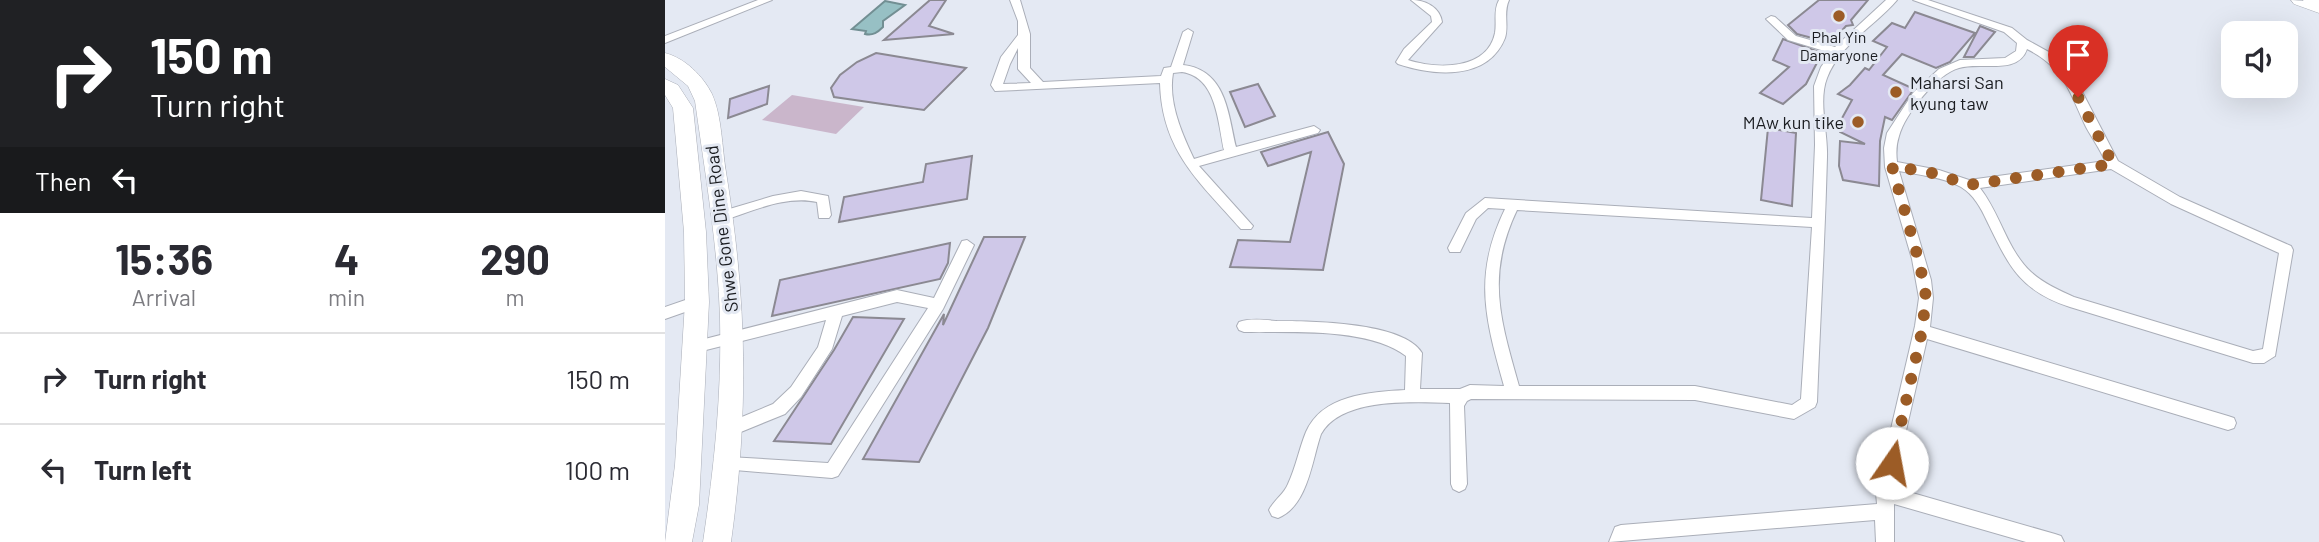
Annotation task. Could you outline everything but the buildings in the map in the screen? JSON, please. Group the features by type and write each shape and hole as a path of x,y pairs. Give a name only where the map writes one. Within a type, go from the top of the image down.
{"main road":[{"path":"2300,0 2319,8"},
{"name":"Shwe Gone Dine Road","path":"665,59 692,77 700,87 705,101 730,285 731,429 729,464 717,542"},
{"name":"Shwe Gone Dine Road","path":"665,85 671,89 683,108 695,232 697,302 685,505 678,542"}],"street":[{"path":"665,40 767,0"},
{"path":"1416,0 1436,15 1437,22 1428,34 1408,51 1402,62 1411,66 1449,69 1486,60 1500,36 1500,7 1504,0"},
{"path":"1872,0 1889,3"},
{"path":"1892,166 1937,174 1968,185 1979,196 2023,273 2044,289 2070,301 2253,357 2264,357 2270,352 2286,250 2190,207 2137,180 2113,164 2078,97 2073,80 2057,61 2023,42 2008,30 1918,0"},
{"path":"2308,0 2319,2"},
{"path":"1278,510 1290,501 1315,430 1322,419 1332,412 1362,401 1461,396 1470,391 1513,391 1695,393 1794,412 1809,402 1819,223 1820,80 1839,52 1889,3"},
{"path":"1017,5 1025,34 1024,69 1039,84"},
{"path":"1771,19 1792,38 1839,52"},
{"path":"1176,69 1188,32"},
{"path":"1025,34 1009,52 1001,68 997,85 999,89 1039,84 1080,85 1165,79"},
{"path":"1885,542 1884,502 1922,331 1926,297 1892,166 1892,135 1925,88 1955,64 2017,58 2022,54 2023,42"},
{"path":"1231,152 1216,90 1210,82 1194,71 1168,71 1165,79 1169,108 1190,164 1247,226"},
{"path":"1190,164 1314,130"},
{"path":"1968,185 2113,164"},
{"path":"721,216 788,197 814,194 823,199 824,215"},
{"path":"1455,248 1471,216 1485,203 1819,223"},
{"path":"1513,205 1498,232 1490,268 1490,296 1495,330 1513,391"},
{"path":"729,464 832,471 938,305 967,245"},
{"path":"694,347 897,296 938,305"},
{"path":"665,313 697,302"},
{"path":"731,429 779,410 796,393 825,349 836,312"},
{"path":"1244,326 1343,329 1397,342 1414,353 1412,397"},
{"path":"1922,331 2228,424"},
{"path":"1459,484 1455,406 1461,396"},
{"path":"1618,542 1621,533 1884,502 2055,542"}],"shaded area":[{"path":"885,1 905,5 883,21 883,27 875,33 865,34 866,31 852,29"},
{"path":"792,95 864,107 836,134 762,120"}],"place":[{"name":"Phal Yin Damaryone","path":"1839,16"},
{"name":"Maharsi San kyung taw","path":"1896,92"},
{"name":"MAw kun tike","path":"1858,122"}],"route":[{"path":"1892,463 1922,331 1926,297 1920,265 1892,166 1937,174 1968,185 2113,164 2109,151 2093,128 2078,97"}]}
